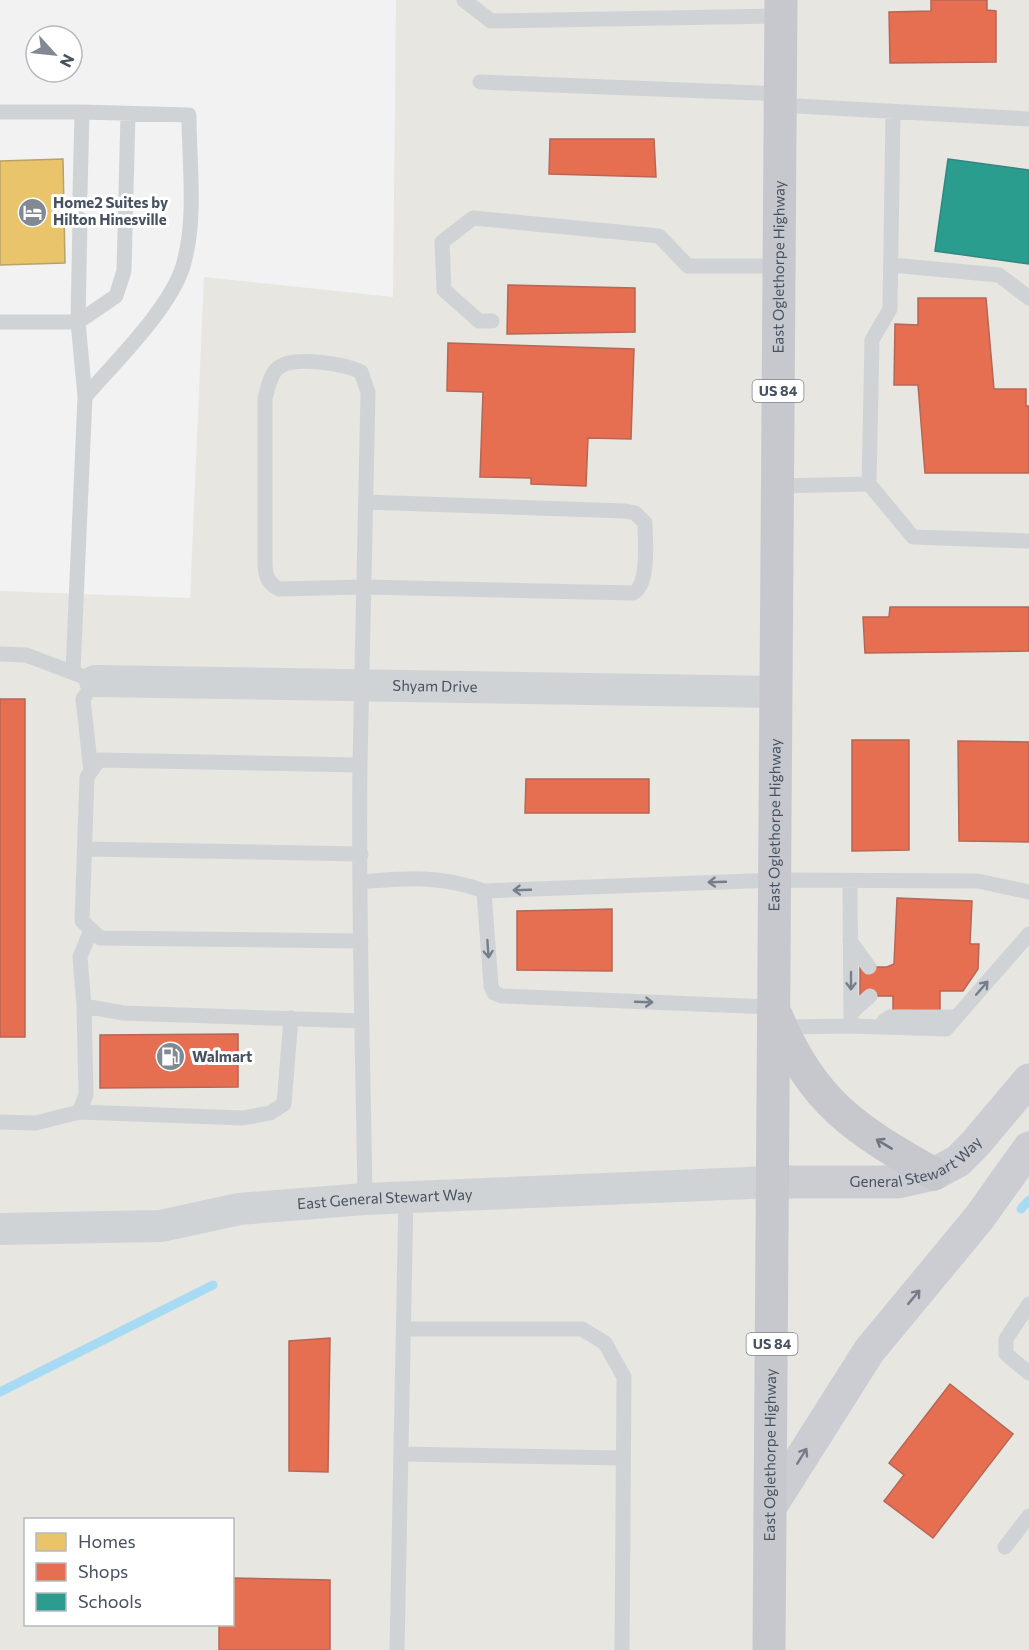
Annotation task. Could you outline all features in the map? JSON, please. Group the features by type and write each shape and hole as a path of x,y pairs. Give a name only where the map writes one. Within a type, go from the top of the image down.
{"highway":[{"name":"East Oglethorpe Highway","path":"769,1650 773,1182 777,1017 775,692 781,8"},
{"path":"777,1017 807,1078 826,1100 852,1124 934,1174"}],"main road":[{"name":"General Stewart Way","path":"773,1182 898,1182 934,1174 958,1161 1029,1080"},
{"path":"771,1506 869,1350 979,1218 1029,1148"}],"street":[{"name":"Shyam Drive","path":"84,676 363,685 775,692"},
{"name":"East General Stewart Way","path":"0,1229 161,1226 239,1209 365,1199 773,1182"}],"lane":[{"path":"464,0 491,21 781,8"},
{"path":"480,82 780,100 893,112 1029,119"},
{"path":"0,112 189,116 190,224 183,266 171,291 147,324 85,397"},
{"path":"80,194 81,112"},
{"path":"893,112 890,309 873,340 869,484 913,537 1029,541"},
{"path":"0,322 78,322 116,296 124,271 128,114"},
{"path":"492,321 480,321 444,290 442,242 473,218 659,236 688,266 779,266"},
{"path":"80,219 78,322 85,397 83,699 92,771"},
{"path":"891,265 999,274 1029,298"},
{"path":"365,1199 360,765 363,685 364,587 368,392 361,372 337,363 288,363 277,368 266,398 265,575 270,584 279,589 364,587 633,593 639,590 644,580 645,523 635,513 366,502"},
{"path":"777,486 869,484"},
{"path":"0,654 26,655 84,676"},
{"path":"360,765 99,760 87,777 82,921 100,938 361,942"},
{"path":"85,849 361,854"},
{"path":"361,882 393,879 446,879 484,891 775,880 978,881 1029,892"},
{"path":"850,881 851,1020"},
{"path":"484,891 491,986 494,993 502,996 777,1017 851,1020 876,1027 946,1029 1029,934"},
{"path":"79,1112 86,1095 84,1006 80,957 91,930"},
{"path":"850,941 869,967"},
{"path":"851,1020 870,996"},
{"path":"84,1006 123,1013 362,1021"},
{"path":"0,1122 36,1123 79,1112 243,1118 270,1113 284,1104 291,1018"},
{"path":"397,1650 406,1197"},
{"path":"1029,1304 1006,1339 1006,1354 1029,1373"},
{"path":"404,1329 582,1329 604,1343 624,1377 622,1650"},
{"path":"401,1455 623,1458"},
{"path":"1005,1546 1029,1516"}],"shaded area":[{"path":"396,0 1029,0 1029,1650 0,1650 0,591 190,598 204,277 393,297"}],"building: Homes":[{"name":"Home2 Suites by Hilton Hinesville","path":"63,159 65,263 0,265 0,161"}],"building: Shops":[{"path":"931,0 987,0 987,10 996,11 996,62 890,63 889,12 931,11"},
{"path":"550,139 654,139 656,177 549,174"},
{"path":"508,285 635,288 635,332 507,334"},
{"path":"918,298 986,298 994,389 1026,389 1026,406 1029,406 1029,473 925,473 918,385 894,385 895,324 918,325"},
{"path":"448,343 634,349 631,439 588,438 586,486 531,484 531,478 480,477 483,392 447,391"},
{"path":"890,607 1029,607 1029,651 865,653 863,617 889,617"},
{"path":"0,699 25,699 25,1037 0,1037"},
{"path":"852,740 909,740 909,850 852,851"},
{"path":"958,741 1029,742 1029,842 959,841"},
{"path":"526,779 649,779 649,813 525,813"},
{"path":"897,898 972,901 970,944 979,944 978,969 963,991 940,991 940,1010 893,1011 893,996 860,996 860,967 887,967 894,964"},
{"path":"612,909 612,971 517,970 517,911"},
{"path":"238,1034 238,1087 100,1088 100,1035"},
{"path":"330,1338 328,1472 289,1471 289,1341"},
{"path":"950,1384 1013,1434 933,1538 884,1501 904,1475 889,1463"},
{"path":"234,1578 330,1580 330,1650 219,1650 219,1626 234,1626"}],"building: Schools":[{"path":"948,159 1029,170 1029,264 935,251"}],"waterway":[{"path":"1021,1209 1029,1200"},
{"path":"0,1392 213,1285"}],"place":[{"name":"Home2 Suites by Hilton Hinesville","path":"32,212"},
{"name":"Walmart","path":"171,1057"}]}
